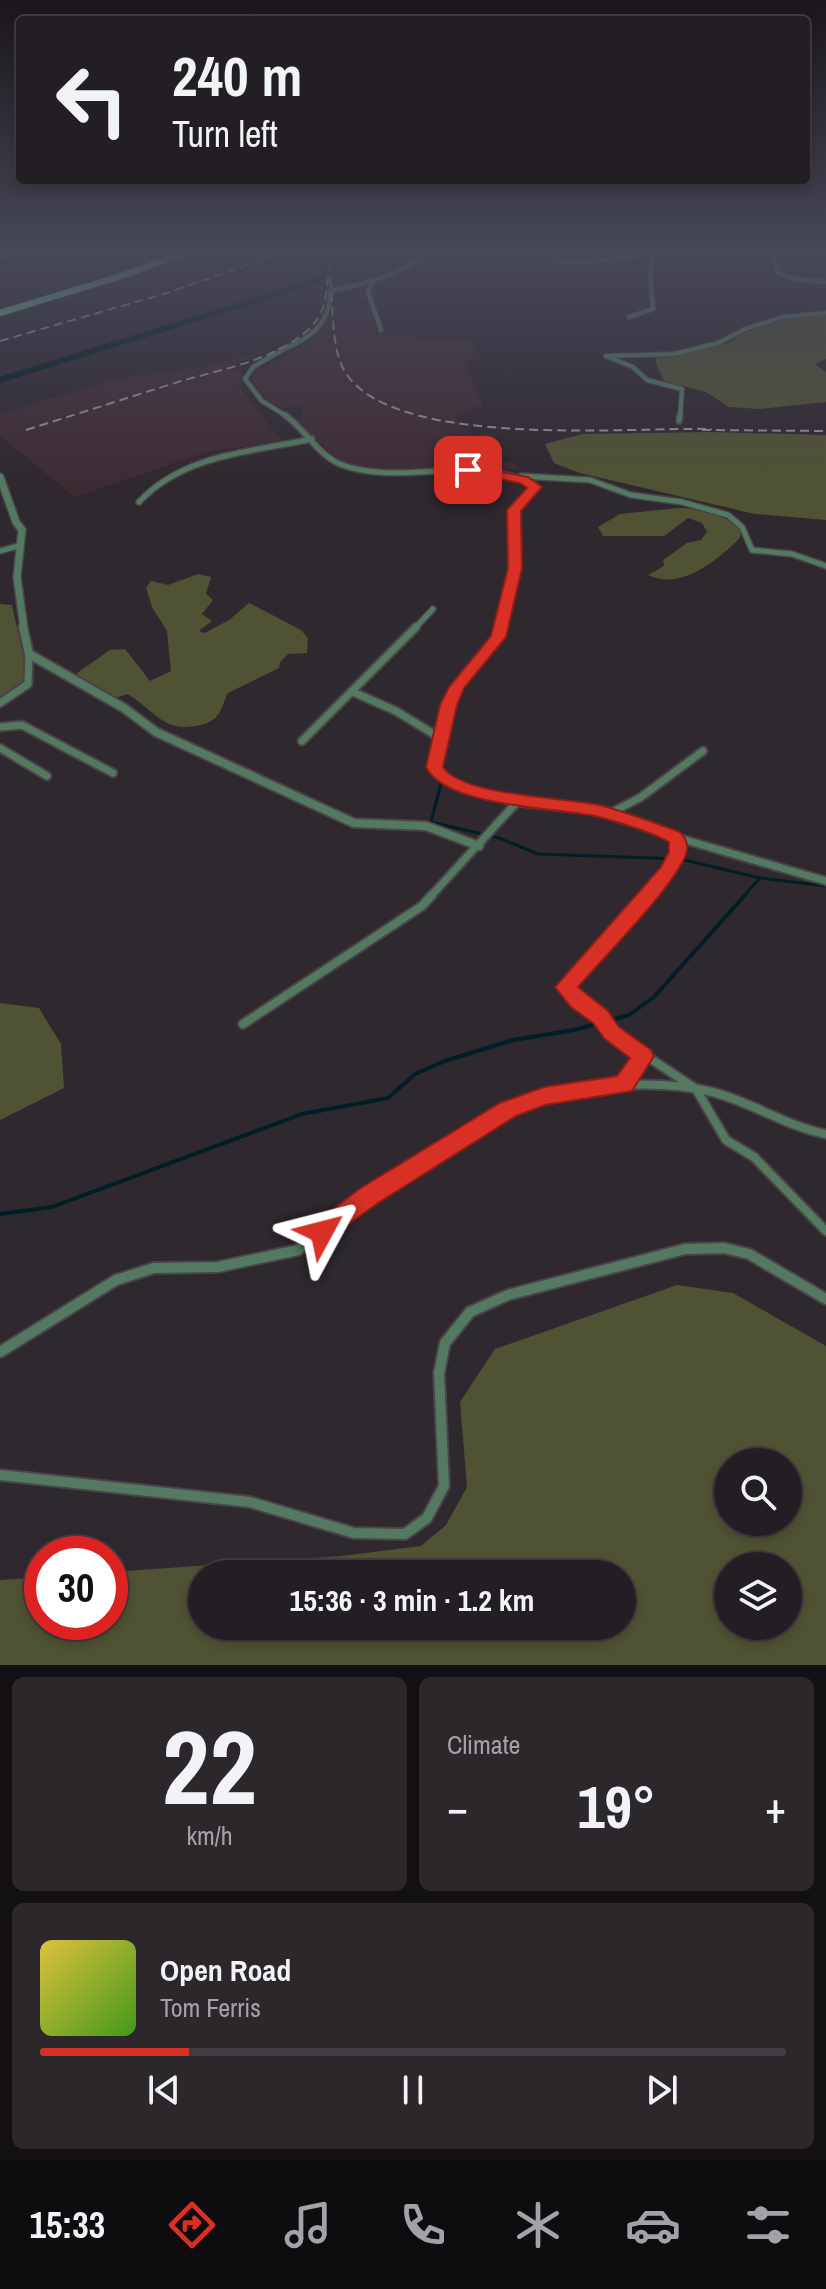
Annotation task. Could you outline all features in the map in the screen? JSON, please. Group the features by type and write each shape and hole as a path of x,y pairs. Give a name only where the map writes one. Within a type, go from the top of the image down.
{"street":[{"path":"319,326 304,339 253,367 245,379 262,401 289,417 334,461 366,472 448,469 524,480 535,487 514,510 515,568 496,643 457,687 440,738 435,767 443,778 517,802 609,814 753,862 826,881"},
{"path":"380,326 381,330"},
{"path":"679,421 682,389 647,380 637,369 606,356 674,354 718,343 755,326"},
{"path":"271,352 284,349"},
{"path":"139,502 150,487 216,456 312,439"},
{"path":"502,476 590,480 631,495 696,505 736,520 752,550 792,554 826,566"},
{"path":"0,477 16,522 22,530 18,546 17,596 29,654 28,684 0,703"},
{"path":"0,551 18,546"},
{"path":"302,741 433,609"},
{"path":"29,654 124,708 156,732 354,823 365,827 415,824 436,828 479,846"},
{"path":"353,692 396,711 440,738"},
{"path":"0,727 22,725 113,773"},
{"path":"0,748 47,776"},
{"path":"609,814 641,797 703,751"},
{"path":"243,1024 422,906 517,802"},
{"path":"673,836 678,841 675,859 565,987 578,1002 601,1017 612,1033 696,1089 726,1140 754,1157 826,1231"},
{"path":"624,1085 643,1056"},
{"path":"0,1352 116,1280 154,1268 218,1267 298,1250 369,1195 508,1109 544,1096 624,1085 696,1089 714,1092 800,1129 826,1134"},
{"path":"0,1475 250,1502 354,1533 405,1534 427,1518 444,1486 439,1373 445,1343 470,1312 508,1295 685,1249 724,1248 749,1254 826,1299"}],"shaded area":[{"path":"321,326 374,326 376,333 399,332 414,335 419,340 472,341 474,349 479,351 470,361 464,362 483,404 456,417 468,434 492,433 507,455 499,457 501,461 515,464 518,470 447,467 369,471 341,462 295,420 302,418 300,406 285,408 269,404 252,384 253,373 306,344 307,339"},
{"path":"270,350 229,366 242,374 239,386 282,441 207,452 75,497 0,436 0,414 116,379 205,367"}],"green space":[{"path":"766,326 826,326 826,359 815,364 826,372 826,402 759,409 729,407 706,392 664,381 655,361 657,357 729,343 741,334"},
{"path":"710,432 826,435 826,520 755,514 580,473 554,463 545,444 582,434"},
{"path":"678,508 720,516 741,530 740,538 698,571 673,579 661,579 648,575 664,566 663,560 687,543 701,540 707,532 702,523 688,518 664,536 603,536 598,527 620,514"},
{"path":"198,574 211,577 206,594 213,600 202,614 212,621 199,631 205,633 229,620 249,603 301,630 308,638 307,653 288,654 280,662 279,668 228,693 213,719 202,725 187,727 160,719 127,694 113,699 79,681 77,673 110,650 125,649 150,681 171,671 167,631 152,607 146,588 151,581 168,585"},
{"path":"0,604 12,605 25,664 25,682 0,701"},
{"path":"0,1003 39,1008 61,1044 64,1088 0,1120"},
{"path":"677,1285 733,1293 826,1346 826,1665 0,1665 0,1580 24,1578 24,1640 128,1640 128,1571 188,1567 188,1640 636,1640 636,1560 284,1560 421,1546 446,1525 467,1487 460,1402 495,1349"}],"waterway":[{"path":"0,380 174,326"},
{"path":"441,756 444,772 431,822 499,838 538,854 680,859 760,878"},
{"path":"743,897 760,878"},
{"path":"760,878 826,886"},
{"path":"0,1214 52,1207 302,1114 388,1098 415,1074 445,1061 513,1040 574,1030 629,1015 654,997 745,895"}],"railway":[{"path":"0,341 53,326"},
{"path":"26,430 249,362 299,338 312,326"},
{"path":"334,326 338,354 347,375 374,398 414,414 463,424 517,429 712,429"},
{"path":"702,430 826,431"}],"route":[{"path":"322,1232 369,1195 508,1109 544,1096 624,1085 643,1056 612,1033 601,1017 578,1002 565,987 668,871 678,852 678,841 673,836 600,811 517,802 454,784 439,776 435,767 443,726 457,687 499,637 515,568 514,510 535,487 524,480 468,470"}]}
